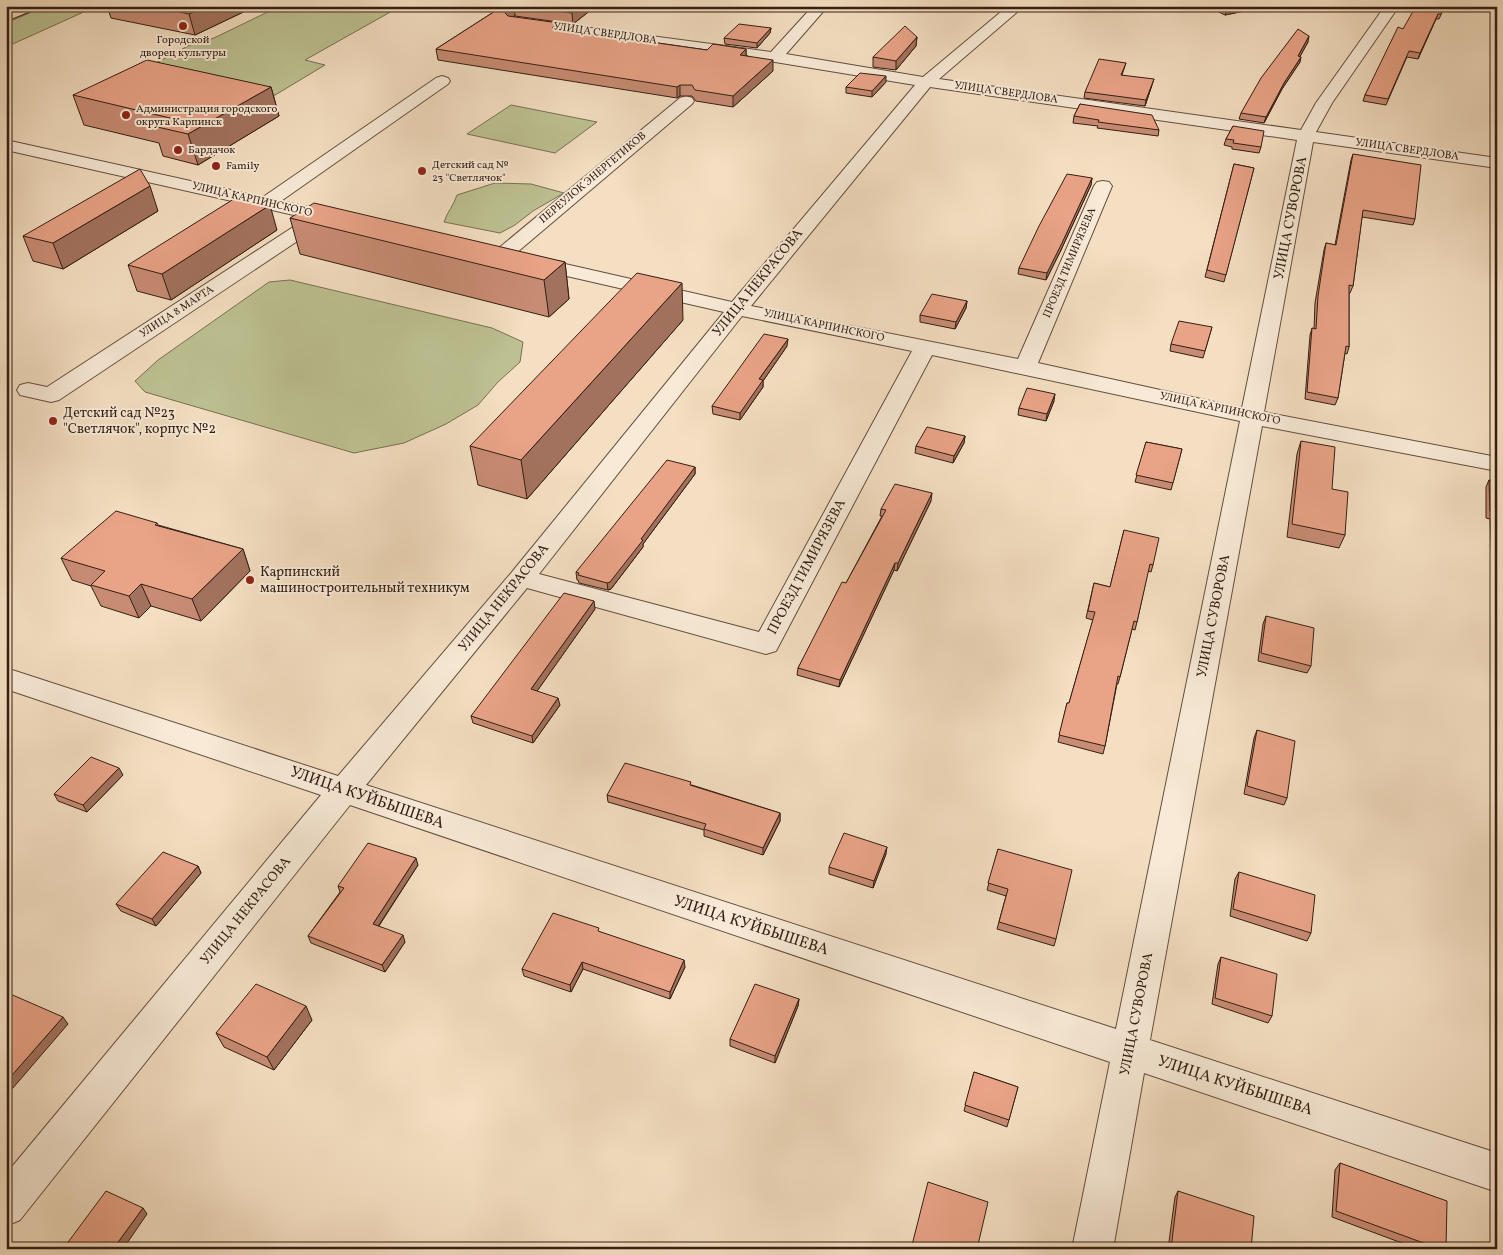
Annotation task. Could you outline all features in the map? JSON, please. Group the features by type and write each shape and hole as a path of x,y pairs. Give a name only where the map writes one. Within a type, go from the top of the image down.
{"main road":[{"path":"6,17 31,6"}],"street":[{"path":"775,57 821,6"},
{"name":"УЛИЦА НЕКРАСОВА","path":"6,1206 344,790 521,578 737,309 926,82 1017,6"},
{"name":"УЛИЦА СУВОРОВА","path":"1092,1249 1306,136 1324,104 1392,6"},
{"name":"УЛИЦА СВЕРДЛОВА","path":"529,11 515,22 775,57 926,82 1497,163"},
{"path":"266,203 442,81"},
{"name":"ПЕРЕУЛОК ЭНЕРГЕТИКОВ","path":"492,254 686,101"},
{"name":"УЛИЦА КАРПИНСКОГО","path":"6,145 351,222"},
{"name":"ПРОЕЗД ТИМИРЯЗЕВА","path":"1025,367 1104,186"},
{"name":"УЛИЦА 8 МАРТА","path":"28,390 51,395 323,216"},
{"name":"УЛИЦА КАРПИНСКОГО","path":"492,254 737,309 1025,367 1253,417 1497,464"},
{"name":"ПРОЕЗД ТИМИРЯЗЕВА","path":"521,578 766,644 925,347"},
{"name":"УЛИЦА КУЙБЫШЕВА","path":"6,678 1497,1173"}],"green space":[{"path":"46,6 97,6 6,47 6,23"},
{"path":"280,6 401,6 305,60 325,65 222,127 95,95 190,45 214,38"},
{"path":"511,105 597,122 555,153 467,134"},
{"path":"495,183 531,184 564,193 500,233 444,222 457,195"},
{"path":"290,280 492,328 523,342 520,362 498,382 478,405 446,424 404,443 354,453 145,392 135,381 158,360 269,282"}],"building":[{"path":"152,6 205,6 189,14"},
{"path":"503,6 512,6 507,8 505,13 508,16 559,23 552,28 707,50 713,44 746,49 740,55 773,60 733,96 695,90 692,85 680,85 677,87 436,49"},
{"path":"518,6 581,6 572,13"},
{"path":"1219,6 1244,6 1227,10"},
{"path":"1416,6 1445,6 1441,14 1438,14 1420,53 1409,51 1388,99 1365,95 1398,27 1403,29"},
{"path":"739,24 771,28 757,43 724,38"},
{"path":"905,26 917,37 896,61 873,57"},
{"path":"1298,29 1309,36 1298,56 1301,57 1284,83 1266,117 1241,113 1261,78"},
{"path":"1099,59 1126,63 1121,75 1154,79 1146,100 1085,92"},
{"path":"147,60 271,87 188,134 153,126 170,118 73,95"},
{"path":"860,73 886,76 872,91 846,87"},
{"path":"1080,104 1152,115 1159,130 1098,122 1099,120 1074,116"},
{"path":"1233,126 1264,131 1261,147 1233,143 1234,140 1226,139"},
{"path":"1353,154 1421,165 1415,219 1363,210 1353,286 1349,285 1349,347 1346,346 1338,398 1307,392 1312,328 1316,329 1318,296 1326,243 1336,245"},
{"path":"1234,164 1254,168 1226,275 1207,270"},
{"path":"140,169 150,186 53,243 23,236"},
{"path":"1067,174 1092,178 1047,273 1019,268 1039,226"},
{"path":"237,197 270,205 162,274 128,265"},
{"path":"314,203 565,262 544,280 290,218"},
{"path":"637,273 682,283 521,460 470,446"},
{"path":"932,294 967,301 956,322 920,315"},
{"path":"1179,321 1212,327 1205,351 1171,344"},
{"path":"764,334 788,339 759,379 763,380 740,413 712,406"},
{"path":"1027,388 1055,394 1047,414 1019,408"},
{"path":"927,427 965,436 954,456 916,446"},
{"path":"1301,441 1335,447 1332,489 1348,492 1345,535 1292,524"},
{"path":"1146,442 1182,449 1173,483 1136,475"},
{"path":"667,460 695,467 641,539 643,540 610,582 607,583 578,575 579,573 576,572"},
{"path":"1489,480 1497,482 1497,553 1494,511 1490,511"},
{"path":"895,484 932,493 898,563 895,563 840,680 798,668 842,582 846,583 886,510 881,509"},
{"path":"116,511 157,523 155,525 243,549 192,599 141,584 129,596 91,585 105,571 61,558"},
{"path":"1124,530 1159,538 1153,565 1150,564 1137,622 1134,621 1120,677 1118,676 1105,746 1059,735 1095,612 1088,611 1094,583 1110,587"},
{"path":"564,593 594,601 531,689 558,698 532,736 471,716"},
{"path":"1266,616 1314,628 1311,666 1261,653"},
{"path":"1257,730 1295,741 1287,798 1247,786"},
{"path":"91,757 119,768 83,805 54,794"},
{"path":"625,763 691,782 690,785 780,813 763,848 704,829 706,824 607,795"},
{"path":"844,833 887,847 874,881 829,867"},
{"path":"368,843 416,858 373,924 403,935 382,965 308,936 344,888 338,886"},
{"path":"998,849 1072,870 1056,939 999,922 1008,889 988,883"},
{"path":"163,852 198,866 152,919 116,904"},
{"path":"1239,872 1315,895 1311,933 1233,909"},
{"path":"553,913 599,928 598,931 684,960 670,992 582,962 570,985 522,969"},
{"path":"1221,957 1277,974 1272,1016 1215,998"},
{"path":"256,984 306,1006 267,1057 216,1033"},
{"path":"755,984 799,999 775,1056 730,1039"},
{"path":"8,993 63,1017 6,1082 6,994"},
{"path":"974,1072 1018,1087 1009,1120 965,1105"},
{"path":"1340,1163 1447,1201 1446,1249 1440,1249 1336,1211"},
{"path":"928,1182 988,1202 977,1249 911,1249"},
{"path":"106,1191 143,1208 113,1249 63,1249"},
{"path":"1178,1191 1254,1216 1251,1249 1171,1249"}],"place":[{"name":"Городской дворец культуры","path":"183,26"},
{"name":"Администрация городского округа Карпинск","path":"126,115"},
{"name":"Бардачок","path":"178,150"},
{"name":"Family","path":"216,166"},
{"name":"Детский сад № 23 \"Светлячок\"","path":"422,171"},
{"name":"Детский сад №23 \"Светлячок\", корпус №2","path":"53,421"},
{"name":"Карпинский машиностроительный техникум","path":"250,580"}]}
